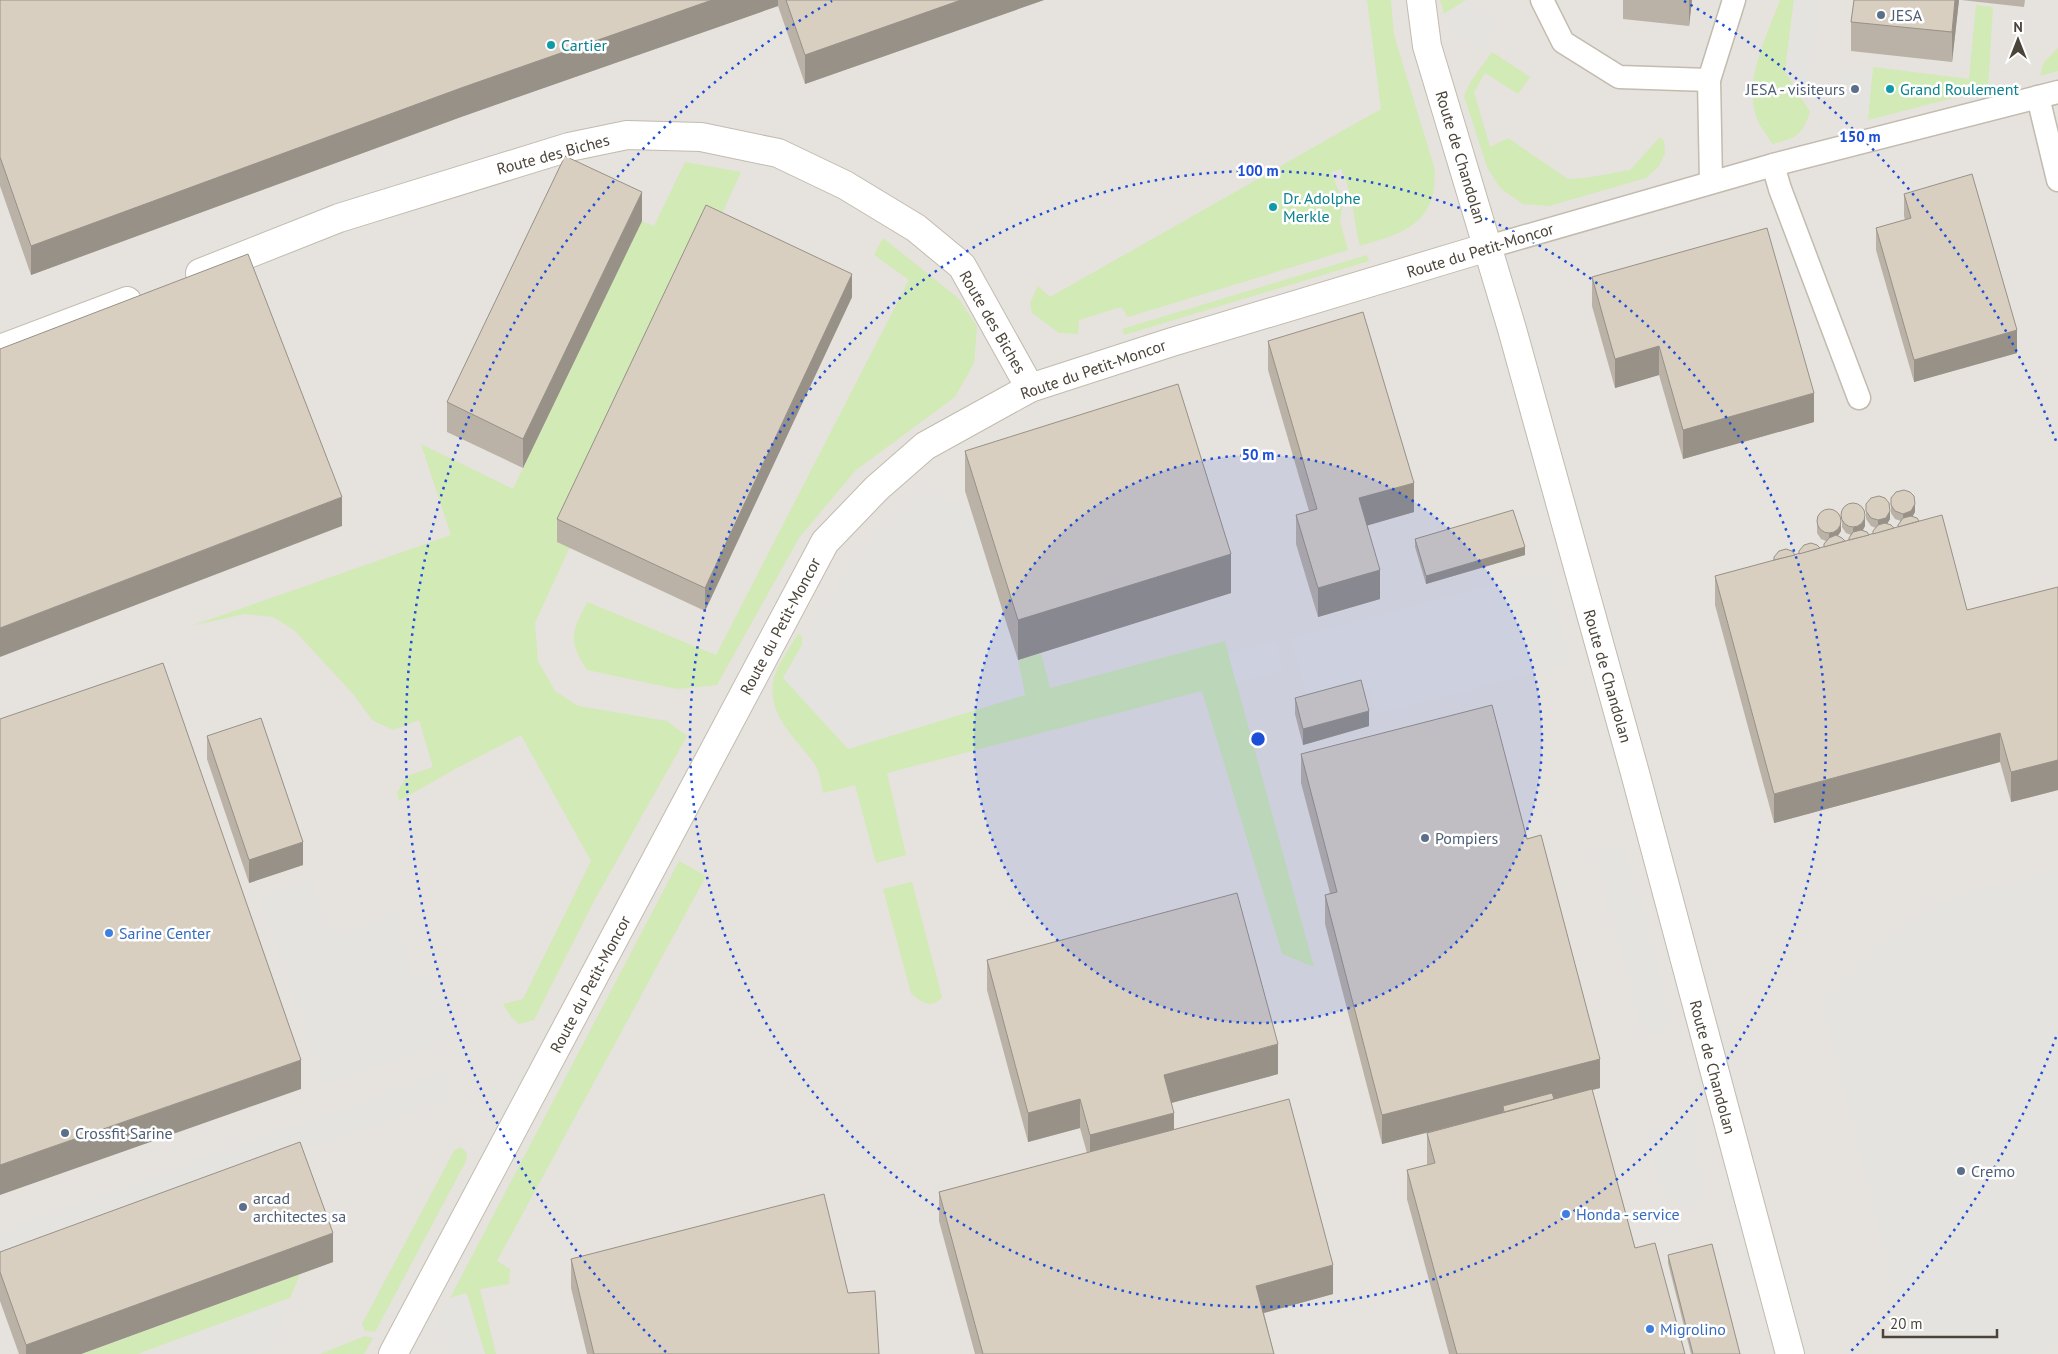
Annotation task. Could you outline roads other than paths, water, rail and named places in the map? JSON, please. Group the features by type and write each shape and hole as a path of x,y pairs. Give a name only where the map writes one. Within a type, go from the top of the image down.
{"street":[{"name":"Route de Chandolan","path":"1421,0 1427,46 1488,247 1635,773 1790,1354"},
{"name":"Route des Biches","path":"179,281 339,218 569,147 627,136 702,137 778,152 845,185 916,228 962,266 1030,388"},
{"name":"Route du Petit-Moncor","path":"393,1354 825,542 877,488 925,446 1030,388 1172,342 1488,247"},
{"path":"0,349 152,292"}],"lane":[{"path":"1542,0 1563,42 1619,77 1709,80"},
{"path":"1711,182 1709,80 1734,0"},
{"name":"Route du Petit-Moncor","path":"1488,247 1773,164 2048,94"},
{"path":"2048,94 2058,180"},
{"path":"1773,164 1780,189 1858,398"}],"place":[{"name":"JESA","path":"1881,15"},
{"name":"Cartier","path":"551,45"},
{"name":"JESA - visiteurs","path":"1855,89"},
{"name":"Grand Roulement","path":"1890,89"},
{"name":"Dr. Adolphe Merkle","path":"1273,207"},
{"name":"Pompiers","path":"1425,838"},
{"name":"Sarine Center","path":"109,933"},
{"name":"Crossfit Sarine","path":"65,1133"},
{"name":"Cremo","path":"1961,1171"},
{"name":"arcad architectes sa","path":"243,1207"},
{"name":"Honda - service","path":"1566,1214"},
{"name":"Migrolino","path":"1650,1329"}]}
